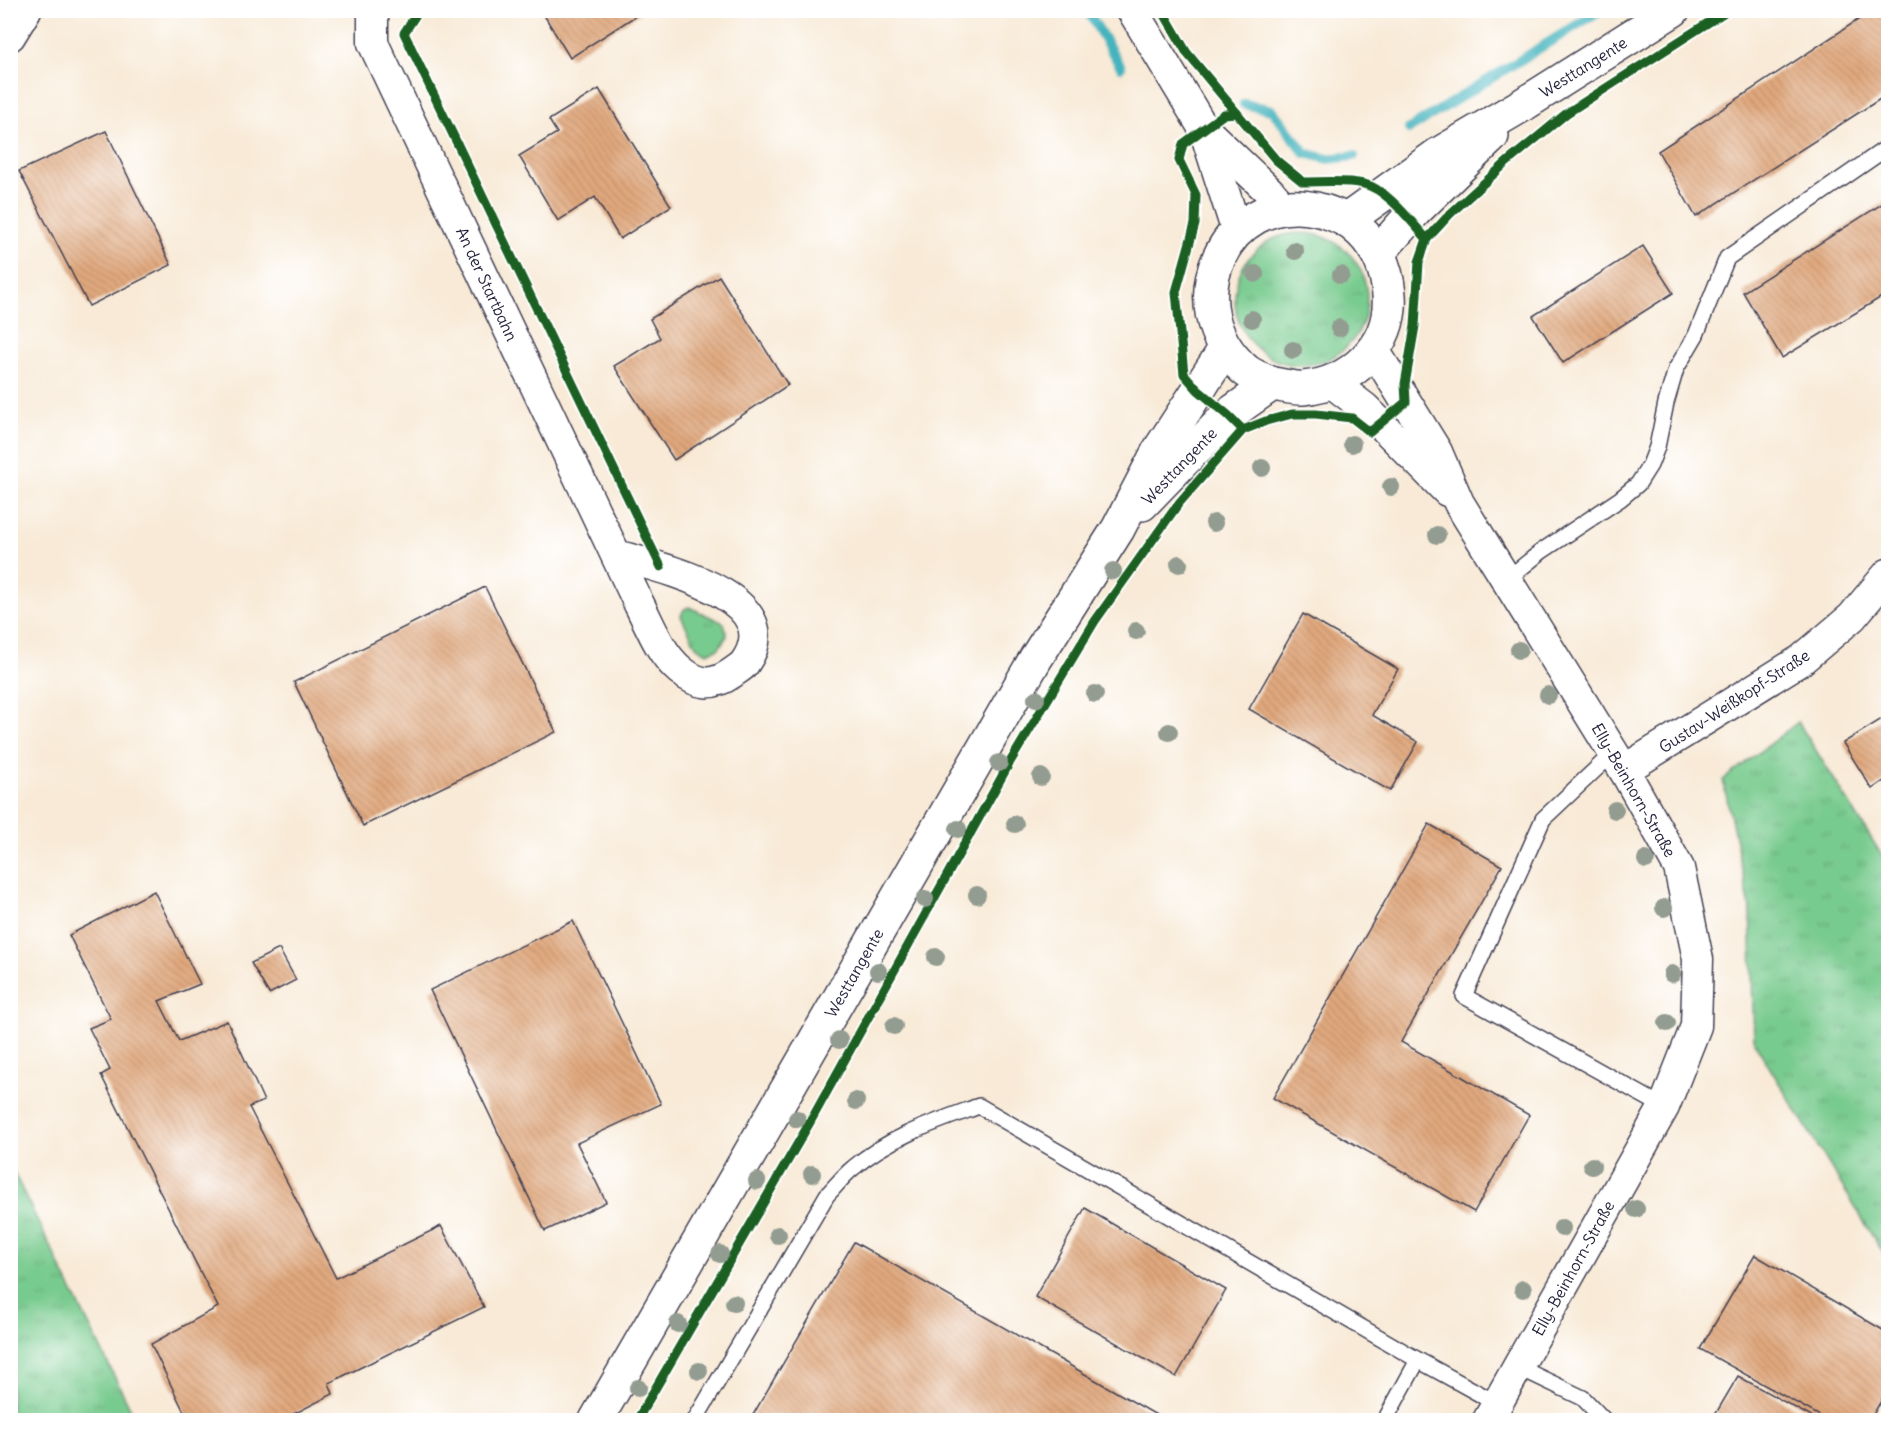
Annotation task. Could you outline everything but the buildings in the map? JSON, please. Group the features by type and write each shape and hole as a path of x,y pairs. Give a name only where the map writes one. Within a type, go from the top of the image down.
{"street":[{"path":"10,36 26,10"},
{"name":"An der Startbahn","path":"373,10 374,43 616,555 663,652 679,669 694,680 710,683 725,678 743,665 755,639 745,610 735,601 707,585 661,567 616,555"},
{"path":"1132,10 1204,129 1237,232"},
{"name":"Westtangente","path":"1347,220 1439,154 1524,104 1673,10"},
{"name":"Westtangente","path":"1378,253 1415,211 1524,104"},
{"path":"1204,129 1284,208"},
{"path":"1306,207 1347,220 1365,234 1378,253 1388,277 1390,302 1385,327 1374,350 1362,364 1347,375 1331,382 1302,388 1272,384 1246,371 1225,349 1214,326 1209,301 1212,276 1222,252 1237,232 1259,217 1284,208 1306,207"},
{"name":"Westtangente","path":"596,1420 1036,658 1118,529 1158,452 1225,349"},
{"name":"Elly-Beinhorn-Straße","path":"1374,350 1437,452 1459,503 1618,761 1679,868 1698,959 1696,1026 1664,1107 1493,1412"},
{"name":"Elly-Beinhorn-Straße","path":"1331,382 1365,408 1459,503"},
{"name":"Westtangente","path":"1118,529 1228,415 1272,384"},
{"name":"Gustav-Weißkopf-Straße","path":"1618,761 1801,660 1852,617 1888,574"}],"lane":[{"path":"1506,580 1542,551 1620,499 1638,484 1650,465 1657,447 1676,369 1696,335 1727,258 1888,147"},
{"path":"1618,761 1543,819 1464,996 1664,1107"},
{"path":"695,1420 827,1196 845,1175 873,1153 914,1130 979,1106 1418,1360 1493,1412"},
{"path":"1385,1420 1418,1360"},
{"path":"1518,1367 1583,1398 1604,1420"}],"green space":[{"path":"1301,233 1326,238 1348,252 1362,274 1367,299 1362,324 1348,346 1326,360 1301,365 1276,360 1254,346 1240,324 1235,299 1240,274 1254,252 1276,238"},
{"path":"689,607 724,623 727,636 718,649 707,653 696,646 681,616 684,609"},
{"path":"1798,722 1888,865 1888,1261 1754,1042 1750,908 1723,780"},
{"path":"11,1167 136,1420 11,1420"}],"waterway":[{"path":"1087,10 1121,67"},
{"path":"1409,129 1601,10"},
{"path":"1244,104 1272,110 1305,153 1328,159 1354,156"}],"cycle path":[{"path":"419,10 404,33 661,567"},
{"path":"1162,10 1187,53 1276,160 1303,182 1349,182 1373,187 1390,199 1427,239"},
{"path":"637,1420 809,1124 1010,762 1095,621 1179,503 1243,430 1292,414 1316,414 1352,418 1370,432 1406,402 1405,384 1415,326 1419,262 1427,239 1450,214 1506,163 1567,113 1728,10"},
{"path":"1237,113 1224,114 1183,144 1179,160 1196,195 1195,224 1176,292 1184,374 1198,390 1243,430"}]}
